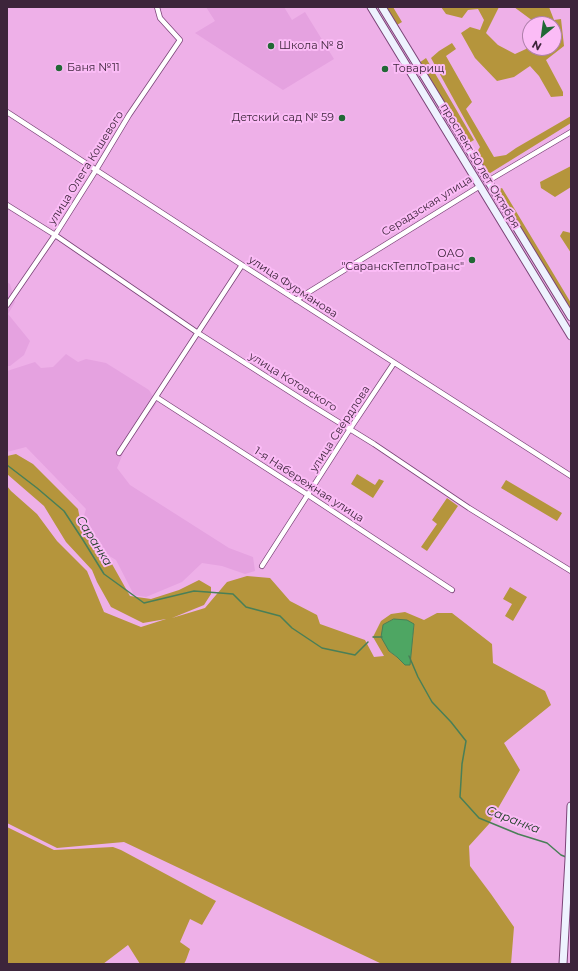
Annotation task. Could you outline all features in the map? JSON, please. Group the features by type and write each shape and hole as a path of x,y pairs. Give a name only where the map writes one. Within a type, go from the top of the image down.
{"main road":[{"name":"проспект 50 лет Октября","path":"371,7 571,336"},
{"name":"проспект 50 лет Октября","path":"382,7 571,317"},
{"name":"Серадзская улица","path":"480,186 488,181"},
{"path":"563,964 571,806"}],"street":[{"name":"улица Олега Кошевого","path":"7,305 55,235 129,115 180,40 160,18 157,7"},
{"name":"улица Фурманова","path":"7,112 296,300 571,476"},
{"name":"Серадзская улица","path":"488,181 571,132"},
{"name":"Серадзская улица","path":"296,300 480,186"},
{"name":"улица Котовского","path":"7,205 55,235 198,333 374,444 469,508 571,571"},
{"path":"119,453 242,265"},
{"name":"улица Свердлова","path":"262,566 394,363"},
{"name":"1-я Набережная улица","path":"156,397 452,590"}],"shaded area":[{"name":"Школа № 8","path":"206,7 284,7 292,20 305,12 334,59 283,90 195,33 215,21"},
{"path":"386,7 393,7 402,22 397,25"},
{"path":"441,7 499,7 486,33 498,45 515,54 522,51 522,56 551,56 546,60 563,92 563,96 551,97 539,76 530,66 514,77 497,81 475,58 461,33 470,27 480,30 484,20 478,9 468,10 462,18 446,14"},
{"path":"514,7 549,7 552,16 526,16"},
{"path":"562,28 564,46 562,48"},
{"path":"452,43 456,49 446,56 472,102 466,109 494,157 506,155 571,116 571,123 487,175 475,155 480,147 431,58"},
{"path":"426,58 474,140 467,144 419,63"},
{"path":"571,166 571,187 555,197 541,188 540,182"},
{"path":"502,188 571,303 571,306 568,308 497,190"},
{"path":"563,231 571,233 571,253 560,236"},
{"path":"7,282 10,284 15,302 8,314 30,341 24,355 10,366 7,366"},
{"path":"66,354 78,362 86,359 106,363 149,390 157,403 126,446 117,468 130,485 229,548 253,557 255,571 245,574 222,566 202,563 182,582 146,597 134,595 116,560 106,554 83,519 86,509 26,447 7,452 7,371 35,362 41,368 53,367"},
{"path":"16,454 33,464 78,509 81,524 112,564 130,596 151,599 179,590 199,580 211,587 211,594 204,605 172,618 205,608 227,582 247,576 270,578 290,601 317,615 320,624 365,640 374,657 384,656 373,637 381,621 391,614 405,612 424,620 437,613 452,613 492,644 493,663 545,691 551,705 504,743 520,770 489,824 469,846 470,866 514,927 511,964 382,964 124,842 57,848 7,823 7,486 37,514 57,541 87,571 104,612 141,627 166,619 143,623 111,607 92,570 66,542 44,506 7,474 7,456","holes":["414,624 409,665 405,665 389,651"]},
{"path":"357,474 375,485 379,479 384,481 373,498 351,484"},
{"path":"506,480 562,513 557,521 501,488"},
{"path":"447,498 458,506 427,551 421,547 437,524 432,520"},
{"path":"510,587 527,597 513,621 505,616 512,604 503,599"},
{"path":"394,619 407,620 414,624 410,665 405,665 389,651 381,637 383,625"},
{"path":"7,827 54,850 113,847 216,901 202,925 190,919 180,942 190,949 184,964 140,964 128,945 103,964 7,964"}],"waterway":[{"name":"Саранка","path":"7,465 64,511 104,574 144,603 194,591 233,594 246,607 280,616 292,628 322,648 355,655 368,642"},
{"name":"Саранка","path":"373,637 382,637"},
{"name":"Саранка","path":"409,656 418,677 432,702 466,741 462,764 460,797 479,818 518,834 547,843 561,855 566,857"}],"place":[{"name":"Школа № 8","path":"271,46"},
{"name":"Баня №11","path":"59,68"},
{"name":"Товарищ","path":"385,69"},
{"name":"Детский сад № 59","path":"342,118"},
{"name":"ОАО \"СаранскТеплоТранс\"","path":"472,260"}]}
